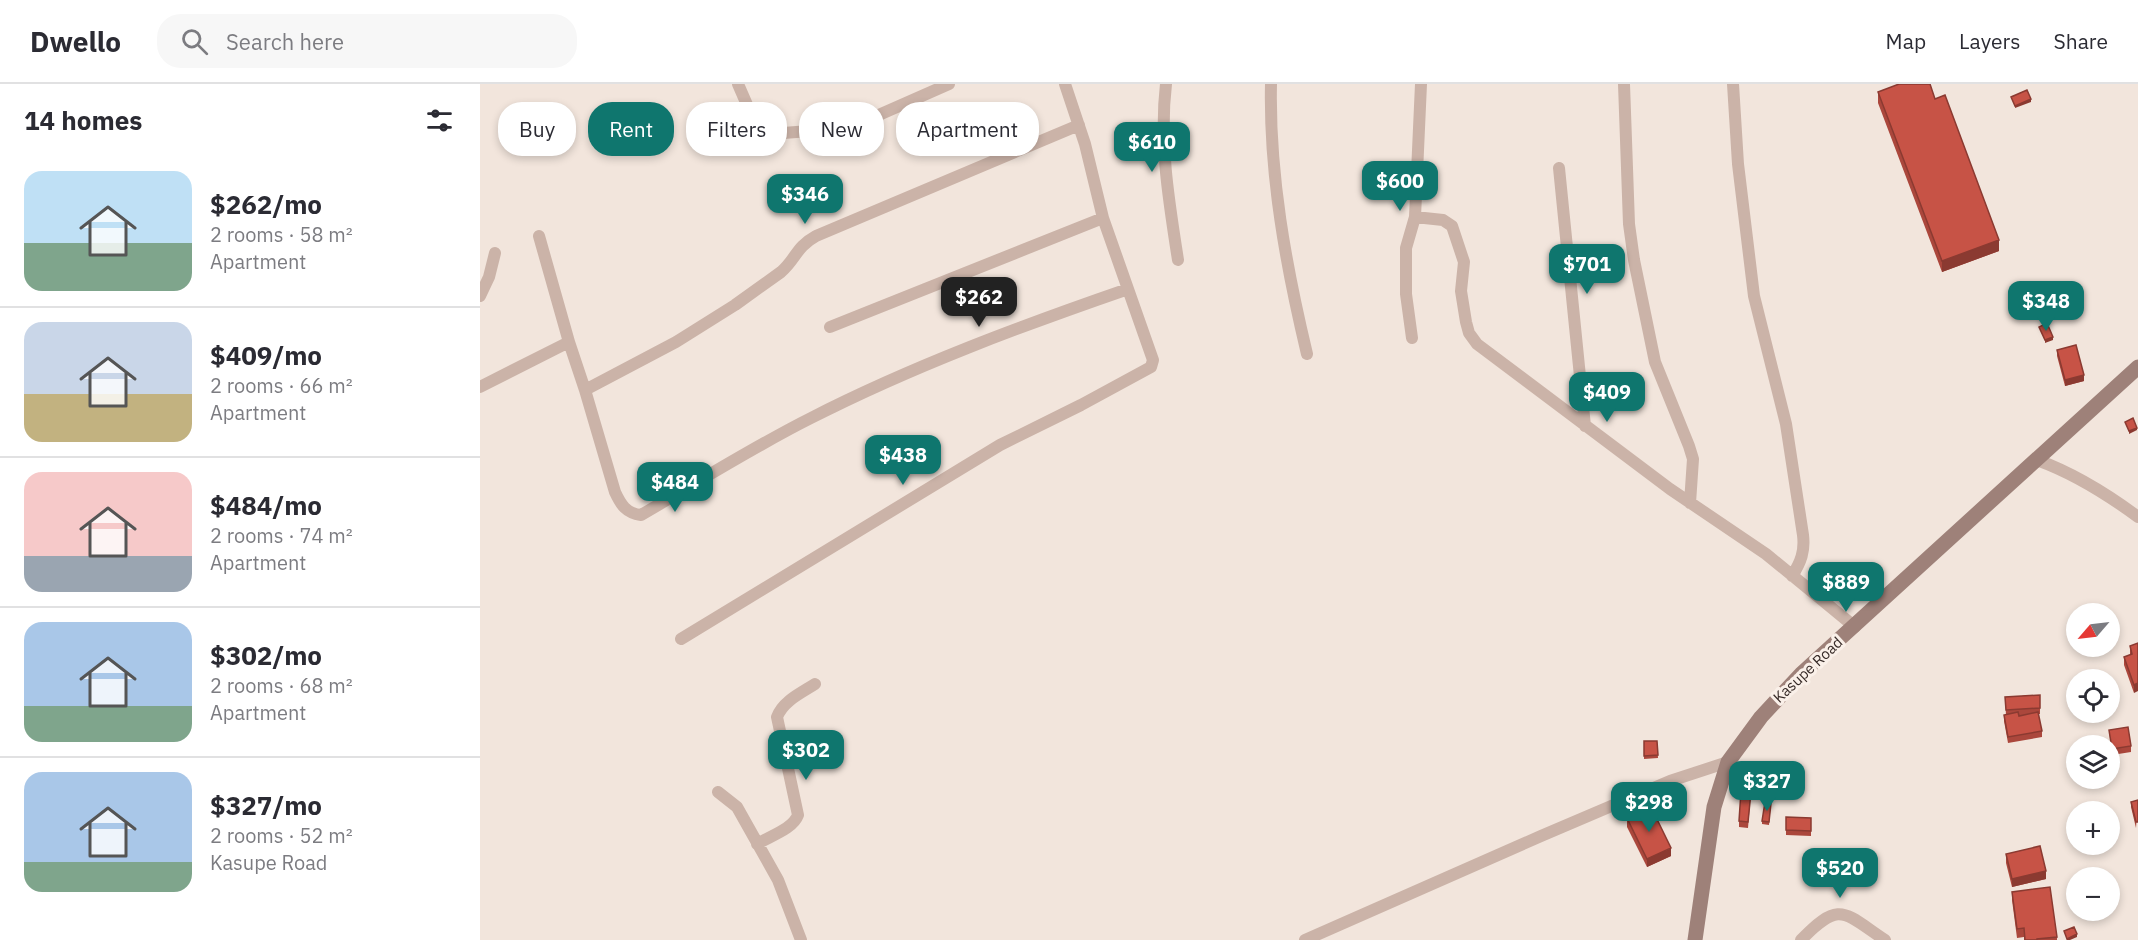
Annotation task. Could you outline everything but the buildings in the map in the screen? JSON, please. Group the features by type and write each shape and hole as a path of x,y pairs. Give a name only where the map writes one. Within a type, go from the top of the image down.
{"street":[{"path":"738,84 758,130 770,134 836,129 856,125 949,84"},
{"path":"681,639 1000,446 1149,369 1153,364 1103,218 1087,150 1065,84"},
{"path":"1166,84 1162,112 1163,134 1178,260"},
{"path":"1271,84 1275,165 1284,249 1306,354"},
{"path":"1412,338 1406,294 1406,248 1415,217 1421,84"},
{"path":"1624,84 1631,241 1655,362 1693,459 1690,503"},
{"path":"1733,84 1738,164 1754,296 1786,424 1803,535 1804,550 1792,576"},
{"path":"585,390 676,342 735,305 781,272 801,246 816,236 1078,125"},
{"path":"1559,168 1585,426"},
{"path":"1415,217 1443,220 1452,226 1464,262 1462,299 1472,339 1690,503 1766,554 1855,627"},
{"path":"830,327 1103,218"},
{"path":"539,236 615,492 621,504 631,514 641,514 809,419 844,402 1035,322 1128,290"},
{"path":"480,296 489,277 495,254"},
{"path":"480,387 569,342"},
{"name":"Kasupe Road","path":"1695,940 1714,807 1728,762 1761,717 1781,695 2138,367"},
{"path":"2037,460 2067,473 2138,517"},
{"path":"757,844 796,821 798,815 777,727 777,717 779,711 788,702 815,684"},
{"path":"1305,940 1671,781 1728,762"},
{"path":"718,792 737,807 778,880 801,940"},
{"path":"1801,940 1819,922 1830,915 1838,914 1847,915 1885,940"}]}
